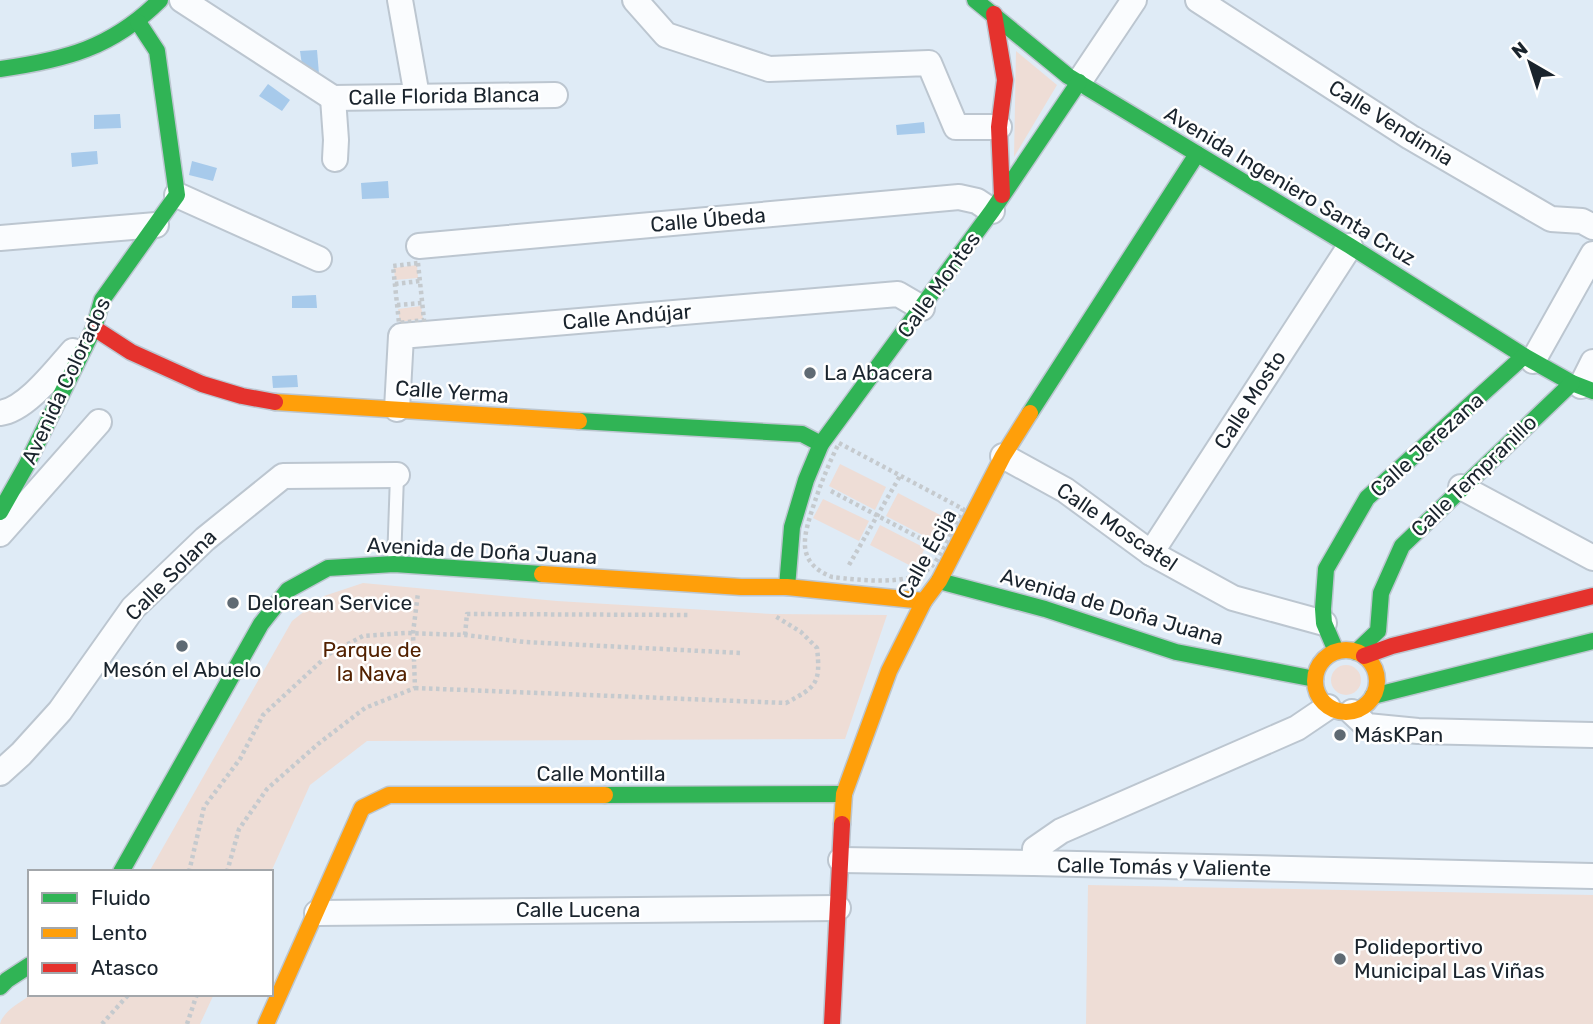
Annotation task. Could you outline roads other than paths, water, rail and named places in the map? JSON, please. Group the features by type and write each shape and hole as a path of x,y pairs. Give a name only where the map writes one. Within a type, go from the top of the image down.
{"street":[{"name":"Calle Florida Blanca","path":"182,0 334,98 555,95"},
{"path":"400,0 417,96"},
{"path":"635,0 666,35 769,69 929,63 956,127 999,127"},
{"name":"Avenida Ingeniero Santa Cruz","path":"975,0 1068,76 1350,246 1529,358 1582,387"},
{"name":"Calle Montes","path":"787,587 792,527 806,480 821,444 997,203 1134,0"},
{"name":"Calle Vendimia","path":"1198,0 1410,137 1551,219 1582,221 1593,227"},
{"path":"0,69 43,63 102,44 148,8 157,51 177,195 319,259"},
{"path":"993,15 1005,80 999,127 997,203"},
{"name":"Calle Florida Blanca","path":"334,98 335,159"},
{"name":"Calle Écija","path":"832,1024 844,794 889,671 924,601 940,581 1003,456 1197,153"},
{"name":"Avenida Colorados","path":"0,512 26,466 94,328 102,300 177,195"},
{"name":"Calle Úbeda","path":"419,246 959,197 997,203"},
{"path":"0,238 156,225"},
{"name":"Calle Mosto","path":"1151,553 1350,246"},
{"name":"Calle Jerezana","path":"1324,623 1326,569 1367,498 1529,358 1593,254"},
{"name":"Calle Andújar","path":"397,410 401,336 898,294 922,308"},
{"path":"0,412 8,412 33,394 94,328"},
{"name":"Calle Yerma","path":"94,328 131,352 202,384 268,401 802,434 821,444"},
{"name":"Calle Tempranillo","path":"1360,654 1378,631 1381,593 1402,546 1461,487 1582,387 1593,362"},
{"name":"Avenida Colorados","path":"0,534 99,422"},
{"name":"Calle Moscatel","path":"1003,456 1065,490 1151,553 1233,598 1324,623"},
{"name":"Calle Solana","path":"0,773 60,711 133,608 205,539 283,476 397,475"},
{"path":"1461,487 1593,558"},
{"name":"Avenida de Doña Juana","path":"122,870 261,624 288,590 328,568 422,565 741,587 787,587 924,601"},
{"name":"Avenida de Doña Juana","path":"940,581 1045,609 1176,652 1315,679"},
{"path":"1360,654 1593,596"},
{"path":"1324,623 1336,651"},
{"path":"1373,696 1593,640"},
{"path":"1340,709 1361,709 1373,696 1377,678 1371,662 1360,654 1346,650 1336,651 1321,662 1315,679 1316,690 1320,700 1367,726 1418,731 1593,735"},
{"name":"Calle Tomás y Valiente","path":"1340,709 1061,831 1035,849 1034,863 1593,876"},
{"name":"Calle Montilla","path":"317,913 362,808 389,795 844,794"},
{"path":"841,860 1034,863"},
{"name":"Calle Lucena","path":"317,913 838,908"},
{"path":"266,1024 317,913"},
{"path":"2,978 28,966"}],"lane":[{"path":"394,564 397,475"}],"water":[{"path":"317,50 319,74 302,65 300,51"},
{"path":"268,84 290,100 282,111 259,96"},
{"path":"120,114 121,128 94,129 94,115"},
{"path":"924,122 925,133 897,135 896,125"},
{"path":"97,151 98,164 72,167 71,153"},
{"path":"192,161 217,168 213,181 189,175"},
{"path":"388,181 389,198 362,199 361,183"},
{"path":"316,295 317,308 292,308 292,296"},
{"path":"297,375 298,387 273,388 272,376"}],"place":[{"name":"La Abacera","path":"810,373"},
{"name":"Delorean Service","path":"233,603"},
{"name":"Mesón el Abuelo","path":"182,646"},
{"name":"MásKPan","path":"1340,735"},
{"name":"Polideportivo Municipal Las Viñas","path":"1340,959"}],"park label":[{"name":"Parque de la Nava","path":"372,662"}]}
